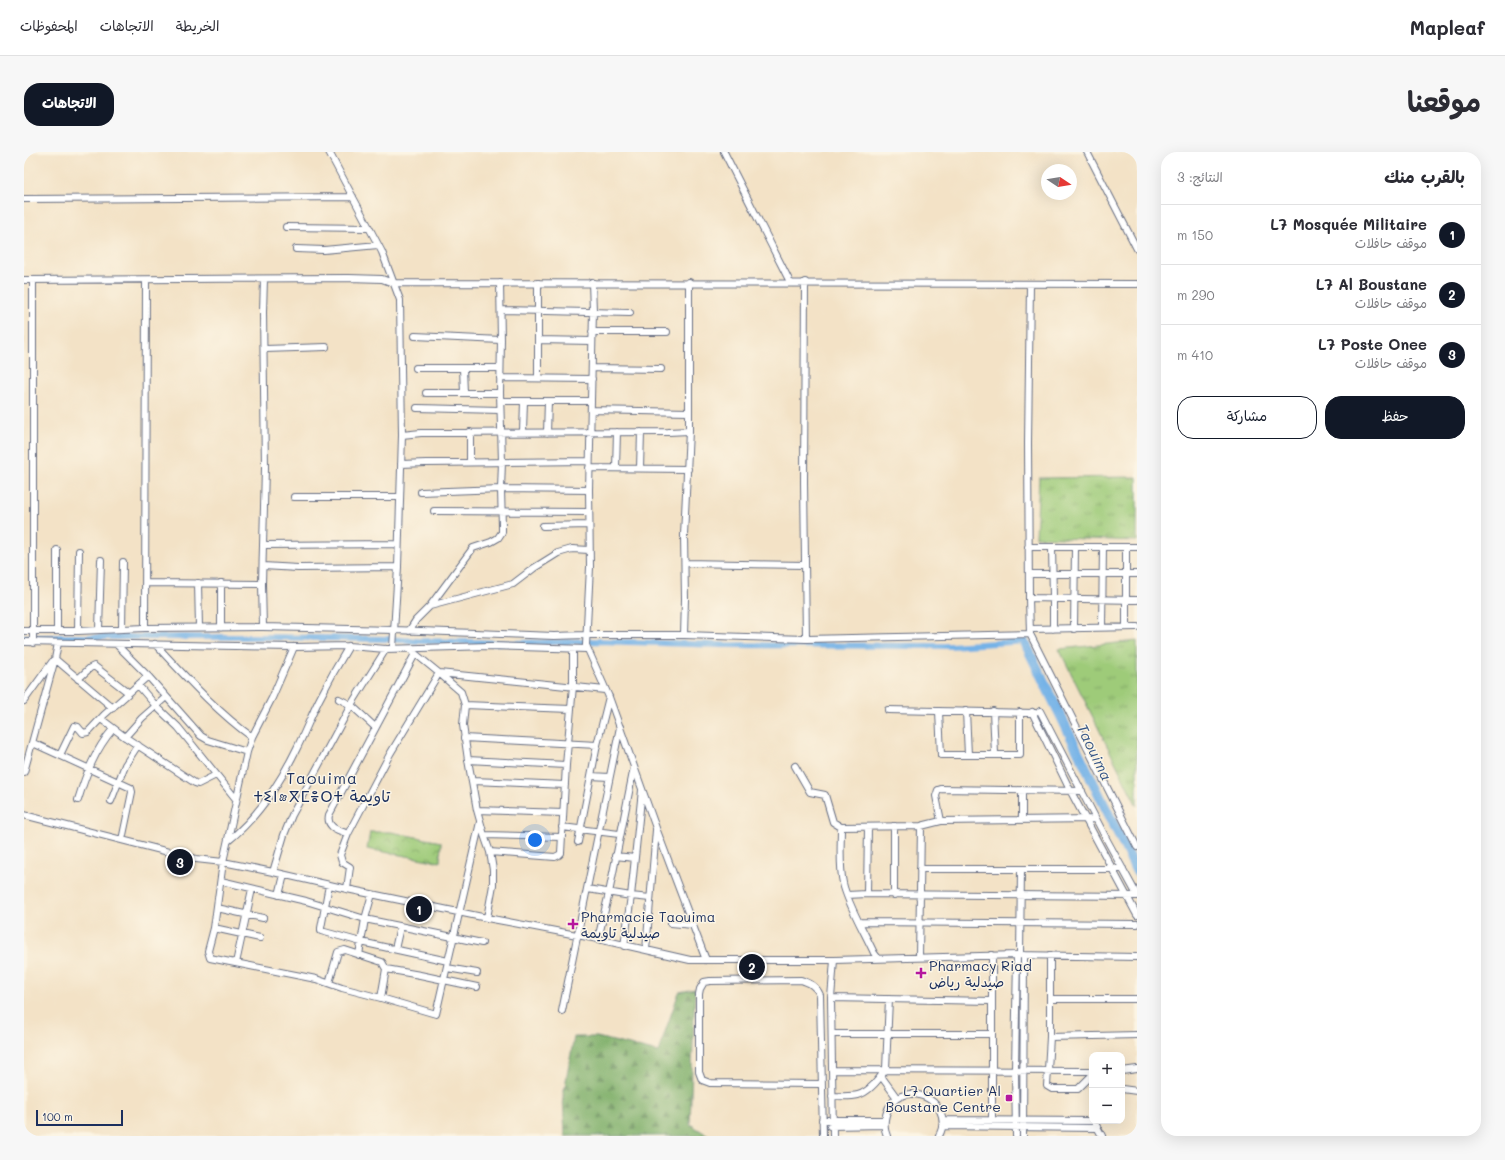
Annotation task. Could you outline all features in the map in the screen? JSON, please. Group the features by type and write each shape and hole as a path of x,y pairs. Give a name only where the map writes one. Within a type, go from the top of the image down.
{"street":[{"path":"273,872 284,835 292,815 351,705 391,647 394,633 398,567 402,435 400,300 378,245 329,152"},
{"path":"724,152 790,282"},
{"path":"1087,152 1137,248"},
{"path":"24,199 352,197"},
{"path":"286,227 369,228"},
{"path":"296,249 324,250 378,245"},
{"path":"24,280 367,278 382,279 394,283 805,282 1137,284"},
{"path":"263,627 262,584 264,545 265,349 263,312 264,279"},
{"path":"33,280 33,642"},
{"path":"145,628 146,280"},
{"path":"592,282 592,379 586,647 609,697 656,828 706,960"},
{"path":"684,635 684,535 689,431 689,282"},
{"path":"805,282 804,482 806,639"},
{"path":"409,631 416,620 430,606 473,548 492,542 498,538 502,532 500,283"},
{"path":"538,283 538,378"},
{"path":"1030,284 1028,547 1030,632 1137,847"},
{"path":"501,310 630,312"},
{"path":"592,332 667,332"},
{"path":"415,336 501,340"},
{"path":"538,340 592,341"},
{"path":"265,349 326,347"},
{"path":"416,368 500,368"},
{"path":"463,368 464,393"},
{"path":"592,368 661,369"},
{"path":"500,378 592,379"},
{"path":"426,393 500,394"},
{"path":"501,401 591,401"},
{"path":"523,432 524,401"},
{"path":"547,432 548,401"},
{"path":"417,408 500,410"},
{"path":"591,410 689,412"},
{"path":"402,435 470,432 689,431"},
{"path":"470,432 470,462"},
{"path":"616,468 617,432"},
{"path":"640,468 641,432"},
{"path":"401,464 502,462 589,464 616,468 688,469"},
{"path":"421,492 501,489 589,490"},
{"path":"294,497 400,497"},
{"path":"434,510 589,512"},
{"path":"543,526 589,526"},
{"path":"264,545 398,544"},
{"path":"1028,547 1137,547"},
{"path":"1052,547 1053,629"},
{"path":"1102,627 1103,547"},
{"path":"1126,547 1126,627"},
{"path":"1074,628 1076,574 1075,548"},
{"path":"430,606 513,584 534,568 558,553 572,549 589,550"},
{"path":"57,550 57,632"},
{"path":"78,631 79,551"},
{"path":"99,630 101,560"},
{"path":"122,629 123,562"},
{"path":"685,563 805,565"},
{"path":"263,566 298,568 398,567"},
{"path":"1029,574 1137,574"},
{"path":"146,583 262,584"},
{"path":"221,583 221,628"},
{"path":"198,584 199,627"},
{"path":"1029,598 1137,600"},
{"path":"24,631 57,632 145,628 263,627 394,633 409,631 554,636 684,635 806,639 1030,632 1074,628 1137,627"},
{"path":"24,642 294,647 348,646 409,649 490,646 573,649 586,647"},
{"path":"24,772 33,743 58,643"},
{"path":"116,644 148,676 201,736 208,740 247,752"},
{"path":"155,644 218,709 252,737"},
{"path":"228,841 249,822 280,779 297,749 318,701 348,646"},
{"path":"294,647 272,698 252,737 247,752 223,862 214,928 208,951 210,958 316,978 342,988 436,1014 480,822"},
{"path":"409,649 461,692 465,705 463,725 464,738 473,781 477,810 490,852 493,870 493,885 487,918"},
{"path":"490,852 559,855 561,850 566,765 573,686 573,649"},
{"path":"348,834 330,825 328,818 329,815 415,654"},
{"path":"54,659 112,708"},
{"path":"24,701 54,659"},
{"path":"78,679 94,666 129,693"},
{"path":"439,673 605,690"},
{"path":"347,889 350,867 340,860 340,855 348,834 390,754 439,673"},
{"path":"60,755 74,726 86,734 112,708 148,676"},
{"path":"138,686 178,727 236,799"},
{"path":"125,737 142,718 166,697"},
{"path":"578,842 597,745 609,697"},
{"path":"339,699 351,705 375,727"},
{"path":"465,705 571,709"},
{"path":"167,716 177,709"},
{"path":"847,895 1137,895 1041,713 888,710"},
{"path":"939,711 941,755 1020,755 1020,712"},
{"path":"966,711 968,755"},
{"path":"993,711 995,754"},
{"path":"1032,712 1070,790 1137,915"},
{"path":"101,719 113,729 195,783 198,784 216,775"},
{"path":"562,1011 620,726"},
{"path":"78,800 89,769 100,746 113,729"},
{"path":"464,738 597,745"},
{"path":"33,743 129,786 132,789 122,840"},
{"path":"111,801 124,765 138,745"},
{"path":"468,760 566,765"},
{"path":"598,939 609,893 615,856 634,766"},
{"path":"795,766 810,792 825,795 833,822 841,827 921,826 940,821 1096,819"},
{"path":"591,776 609,777"},
{"path":"473,781 565,785"},
{"path":"624,946 631,896 642,789"},
{"path":"940,821 936,796 938,790 941,789 1082,791"},
{"path":"1022,790 1022,820"},
{"path":"477,810 563,813"},
{"path":"24,815 196,859 223,862 273,872 487,918 598,939 684,959 834,960 992,955 1137,958"},
{"path":"894,826 894,895"},
{"path":"919,957 921,826"},
{"path":"841,827 842,875 847,895 874,953 878,958"},
{"path":"867,894 868,827"},
{"path":"562,828 620,834"},
{"path":"646,950 656,828"},
{"path":"484,835 562,837"},
{"path":"615,856 635,858"},
{"path":"920,868 1123,869"},
{"path":"1016,1136 1015,1070 1021,923 1021,869"},
{"path":"279,895 284,875"},
{"path":"221,881 325,907 365,919 482,942"},
{"path":"329,885 321,931 361,942 395,949 477,973"},
{"path":"236,963 252,889"},
{"path":"588,889 650,898"},
{"path":"359,955 365,919 372,894"},
{"path":"217,908 263,918"},
{"path":"860,922 1137,924"},
{"path":"671,923 693,925"},
{"path":"395,949 400,927"},
{"path":"214,928 260,938"},
{"path":"329,983 338,952 345,950 382,962 386,969 381,998"},
{"path":"992,955 992,1120"},
{"path":"1020,955 1024,1136"},
{"path":"1050,955 1050,1037 1047,1086 1052,1089 1078,1089 1089,1077"},
{"path":"833,1136 831,998 834,960"},
{"path":"386,969 477,987"},
{"path":"821,1084 710,1083 702,1080 699,1072 699,994 700,988 704,982 801,980 813,985 817,989 820,995 823,1136"},
{"path":"831,998 992,1001"},
{"path":"832,1096 854,1096 860,1094 882,1076 886,1069 889,999"},
{"path":"1050,999 1137,999"},
{"path":"832,1034 992,1034"},
{"path":"1050,1037 1137,1035"},
{"path":"832,1070 886,1069 1089,1071"},
{"path":"1125,1071 1137,1069"},
{"path":"882,1076 897,1098"},
{"path":"1125,1089 1137,1091"},
{"path":"888,1136 884,1122 889,1108 897,1098 914,1094 930,1098 941,1112 943,1123 940,1136"},
{"path":"1023,1108 1036,1121"},
{"path":"822,1120 833,1123 884,1122"},
{"path":"943,1123 992,1120 1089,1123"},
{"path":"823,1127 833,1123"},
{"path":"943,1123 1024,1128 1089,1124"},
{"path":"1096,1124 1102,1136"},
{"path":"1024,1136 1036,1128"}],"green space":[{"path":"1137,477 1137,541 1036,537 1039,478"},
{"path":"1137,641 1137,806 1059,649"},
{"path":"370,832 391,832 441,842 440,862 367,849"},
{"path":"695,989 690,1124 709,1136 565,1136 563,1097 574,1037 597,1037 658,1052 679,992"}],"waterway":[{"path":"24,637 259,637 513,643 599,641 722,645 950,646 1026,641 1026,645"},
{"name":"Taouima","path":"1026,645 1137,872"}],"place":[{"name":"L7 Poste Onee","path":"180,862"},
{"name":"L7 Mosquée Militaire","path":"419,909"},
{"name":"Pharmacie Taouima صيدلية تاويمة","path":"573,924"},
{"name":"L7 Al Boustane","path":"752,967"},
{"name":"Pharmacy Riad صيدلية رياض","path":"921,973"},
{"name":"L7 Quartier Al Boustane Centre","path":"1009,1098"}],"district":[{"name":"Taouima ⵜⵉⵏ•ⴳⵎⴻⵔⵜ تاويمة","path":"322,786"}]}
